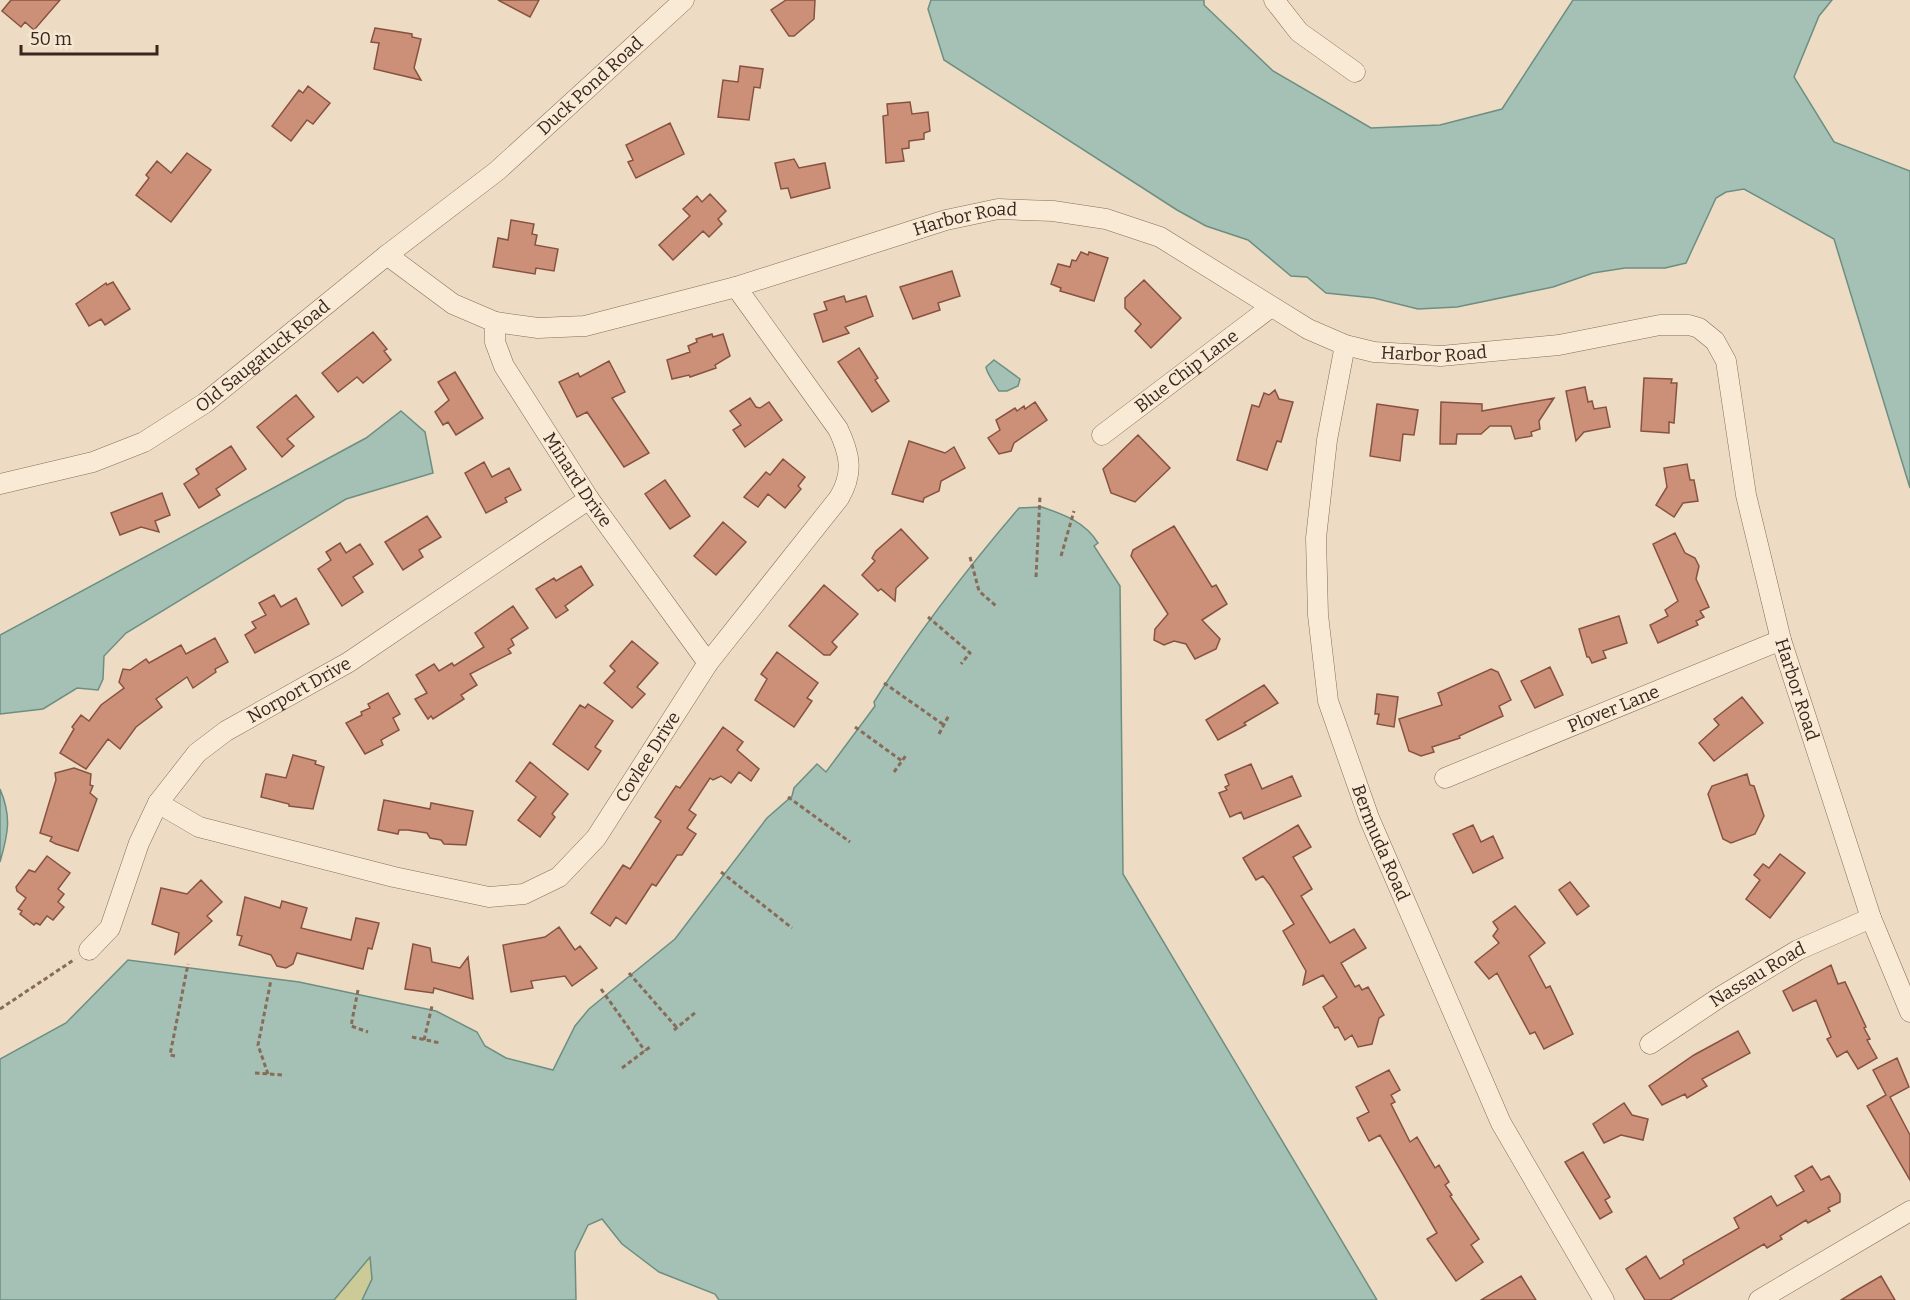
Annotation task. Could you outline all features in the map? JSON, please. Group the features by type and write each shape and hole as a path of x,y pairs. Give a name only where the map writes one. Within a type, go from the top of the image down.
{"street":[{"name":"Duck Pond Road","path":"497,171 684,0"},
{"path":"1274,0 1299,33 1355,72"},
{"name":"Old Saugatuck Road","path":"0,484 93,462 144,442 171,426 236,379 387,255 497,171"},
{"name":"Harbor Road","path":"495,322 538,328 585,326 736,287 946,220 998,209 1053,211 1106,219 1160,237 1308,329 1345,345 1374,352 1441,356 1560,345 1660,325 1689,325 1699,328 1715,341 1726,361 1746,495 1781,640 1871,918 1910,1012"},
{"path":"387,255 453,304 495,322"},
{"name":"Covlee Drive","path":"158,804 199,827 394,877 489,897 524,894 559,877 596,838 708,663 839,498 850,474 849,453 838,429 736,287"},
{"name":"Blue Chip Lane","path":"1102,435 1271,307"},
{"name":"Minard Drive","path":"495,322 495,342 504,366 589,499 708,663"},
{"name":"Bermuda Road","path":"1345,345 1327,440 1316,538 1318,615 1328,701 1369,818 1501,1123 1604,1300"},
{"name":"Norport Drive","path":"89,950 110,928 139,843 158,804 197,753 226,731 349,662 589,499"},
{"name":"Plover Lane","path":"1445,778 1781,640"},
{"name":"Nassau Road","path":"1650,1044 1720,997 1798,950 1871,918"},
{"path":"1759,1300 1910,1211"}],"path":[{"path":"1036,577 1040,496"},
{"path":"1061,556 1074,511"},
{"path":"970,557 980,591 996,606"},
{"path":"928,617 970,653 961,663"},
{"path":"884,683 944,724"},
{"path":"939,734 949,715"},
{"path":"855,727 902,761"},
{"path":"894,771 907,754"},
{"path":"788,797 850,842"},
{"path":"721,872 792,928"},
{"path":"0,1010 89,950"},
{"path":"175,1056 170,1055 188,964"},
{"path":"629,973 676,1029 696,1012"},
{"path":"268,1074 258,1045 271,980"},
{"path":"601,989 645,1051"},
{"path":"358,990 351,1026 368,1032"},
{"path":"424,1040 432,1006"},
{"path":"412,1037 440,1044"},
{"path":"622,1068 650,1047"},
{"path":"255,1073 283,1075"}],"shaded area":[{"path":"931,0 1204,0 1204,5 1273,71 1371,128 1440,125 1502,109 1573,0 1832,0 1819,16 1794,77 1834,142 1910,171 1910,488 1834,239 1744,189 1726,192 1716,198 1686,263 1665,268 1625,268 1593,273 1553,287 1457,307 1418,309 1374,298 1326,293 1307,277 1291,276 1248,240 1206,226 1177,210 944,60 928,9"},
{"path":"994,360 1020,379 1018,386 1007,391 999,391 986,367"},
{"path":"401,411 425,432 433,473 346,499 126,633 104,656 103,679 98,690 77,688 43,709 0,714 0,635 366,438"},
{"path":"1042,507 1081,524 1093,536 1098,543 1094,546 1120,586 1123,874 1377,1300 719,1300 715,1294 659,1272 622,1244 602,1219 588,1225 575,1252 576,1300 362,1300 372,1279 370,1257 334,1300 0,1300 0,1059 66,1023 128,960 299,982 436,1011 477,1032 485,1046 506,1058 553,1070 575,1026 589,1009 675,939 767,818 792,796 794,788 817,764 826,772 875,706 874,702 890,676 925,627 961,578 1019,508"},
{"path":"0,789 6,808 8,826 0,862"},
{"path":"370,1255 372,1279 362,1300 334,1300"}],"building":[{"path":"11,0 60,0 34,30 25,22 21,27 2,11"},
{"path":"498,0 539,0 530,17"},
{"path":"786,0 815,0 814,19 794,36 789,36 771,10"},
{"path":"375,28 412,34 412,37 421,39 414,68 421,80 374,69 379,43 371,42"},
{"path":"740,66 763,69 760,88 754,87 749,120 718,117 723,80 738,82"},
{"path":"308,86 330,103 313,124 307,120 291,141 272,126 299,90 303,93"},
{"path":"910,102 912,114 928,112 930,131 924,133 924,139 909,141 909,148 902,149 904,161 886,163 883,116 888,115 887,104"},
{"path":"670,123 684,154 636,178 628,162 633,160 626,145"},
{"path":"187,153 211,170 171,222 136,195 149,178 146,175 157,161 171,173"},
{"path":"794,159 799,168 825,163 830,188 791,198 788,188 781,189 775,163"},
{"path":"710,194 726,211 718,219 722,224 709,237 703,231 673,260 659,245 690,216 683,209 697,196 702,202"},
{"path":"511,220 534,224 532,234 537,235 535,245 558,249 554,271 536,268 535,274 493,267 498,238 508,240"},
{"path":"1081,252 1108,258 1094,301 1060,291 1061,288 1051,284 1058,264 1070,267 1072,260 1076,261"},
{"path":"952,271 960,296 938,303 940,310 913,319 900,287"},
{"path":"1144,280 1181,318 1151,348 1135,331 1141,324 1125,308 1125,298"},
{"path":"113,282 130,309 105,325 101,319 89,326 76,304 106,283 107,285"},
{"path":"844,296 846,302 866,296 873,316 845,327 849,333 823,342 814,314 827,310 824,302"},
{"path":"373,332 387,349 384,351 391,360 363,383 357,377 338,392 322,373"},
{"path":"712,334 713,337 723,334 730,356 715,365 716,368 690,377 689,375 672,379 667,360 690,352 688,346 697,342 696,339"},
{"path":"859,348 878,378 875,380 889,401 872,412 838,362"},
{"path":"609,361 625,392 612,398 649,453 624,467 587,412 577,417 559,382 578,373 580,377"},
{"path":"455,372 483,418 456,435 448,422 443,425 435,412 449,400 438,382"},
{"path":"1644,378 1672,379 1671,383 1677,383 1674,423 1669,422 1669,433 1641,431"},
{"path":"1585,387 1588,402 1592,401 1594,409 1606,407 1610,427 1584,432 1576,441 1566,391"},
{"path":"1275,390 1279,399 1293,402 1281,442 1277,441 1267,470 1237,460 1252,405 1259,407 1264,393 1269,395"},
{"path":"296,395 314,417 287,439 294,446 282,457 257,427"},
{"path":"750,398 756,407 760,408 769,402 782,420 745,447 733,430 741,425 730,411"},
{"path":"1554,398 1539,421 1540,429 1531,432 1532,436 1515,439 1511,426 1490,426 1481,434 1457,434 1456,444 1440,444 1441,402 1482,404 1482,411"},
{"path":"1035,402 1047,420 1014,443 1011,451 999,454 988,438 1000,430 996,420 1015,408 1017,411 1024,406 1025,409"},
{"path":"1377,404 1418,410 1414,435 1403,434 1400,461 1370,456"},
{"path":"1138,435 1170,468 1135,502 1111,493 1103,469"},
{"path":"909,441 945,453 954,447 965,468 941,481 939,491 924,498 923,502 892,494"},
{"path":"231,446 246,469 216,489 220,495 199,508 184,484 199,474 196,469"},
{"path":"783,459 805,477 798,486 801,489 785,508 768,494 758,507 744,497 766,472 770,475"},
{"path":"484,462 492,477 509,468 521,490 505,498 507,502 486,513 465,473"},
{"path":"1687,464 1690,480 1694,480 1698,501 1683,503 1674,517 1656,505 1667,487 1664,468"},
{"path":"665,480 690,516 670,529 645,494"},
{"path":"162,493 170,515 155,521 159,532 141,527 120,535 111,513"},
{"path":"427,516 441,537 419,550 423,557 403,570 385,542"},
{"path":"723,522 746,542 716,575 694,556"},
{"path":"1174,526 1212,587 1216,585 1227,604 1202,620 1220,639 1216,649 1195,659 1186,644 1174,641 1164,645 1154,640 1155,629 1168,614 1131,556 1133,550"},
{"path":"901,529 928,558 896,588 895,601 881,589 878,591 862,575 875,561 872,558 876,551"},
{"path":"1675,533 1685,553 1695,558 1699,566 1696,579 1709,607 1700,611 1704,617 1696,621 1698,625 1658,643 1650,625 1668,616 1665,610 1678,601 1653,544"},
{"path":"340,543 346,553 360,544 373,564 353,577 363,592 342,606 318,569 331,560 326,552"},
{"path":"581,566 593,585 565,606 568,610 556,618 536,589 554,578 556,581"},
{"path":"824,585 858,614 832,642 837,647 830,655 824,655 789,626"},
{"path":"274,595 281,607 296,598 309,624 255,653 245,635 256,628 252,622 266,615 259,603"},
{"path":"513,606 528,628 511,639 514,645 508,649 511,653 470,674 477,685 461,695 464,699 433,719 431,716 428,719 415,699 427,693 416,675 434,664 439,671 452,663 454,666 484,647 475,633"},
{"path":"1619,616 1627,643 1603,651 1606,658 1592,663 1587,657 1579,629"},
{"path":"215,638 228,662 215,669 216,672 193,688 187,677 156,699 162,707 136,727 120,749 108,739 86,769 60,753 74,729 72,727 81,715 89,721 101,705 124,688 119,682 123,669 130,670 146,659 149,663 181,645 186,654"},
{"path":"632,641 658,663 637,687 645,694 632,708 604,683 615,671 610,666"},
{"path":"777,652 818,683 807,698 812,701 794,727 755,700 767,679 761,674"},
{"path":"1550,667 1563,695 1535,708 1521,681"},
{"path":"1491,669 1498,672 1511,700 1499,706 1503,716 1459,736 1460,738 1432,747 1434,752 1421,756 1409,751 1399,719 1442,705 1438,693"},
{"path":"1264,685 1278,703 1244,723 1246,725 1218,740 1206,720"},
{"path":"388,693 400,714 393,718 399,730 381,740 383,745 365,754 346,723 362,715 361,712 370,708 368,704"},
{"path":"1377,694 1398,697 1394,727 1377,724 1379,714 1375,714"},
{"path":"1742,697 1763,723 1714,761 1699,743 1719,725 1714,719"},
{"path":"588,704 613,721 595,747 601,751 588,770 553,744 580,705 585,708"},
{"path":"723,727 743,742 737,750 759,769 751,781 739,772 731,783 721,776 713,780 710,778 689,810 696,815 687,828 696,834 682,855 677,855 656,886 652,884 626,924 616,917 610,926 591,913 623,865 630,869 661,821 655,817 676,786 680,788"},
{"path":"293,755 316,761 315,764 324,767 313,809 289,806 289,804 261,797 266,774 286,778"},
{"path":"530,762 568,794 552,814 555,817 540,837 518,820 536,797 516,781"},
{"path":"1251,764 1262,789 1292,776 1301,796 1244,819 1241,812 1230,817 1219,793 1227,790 1225,787 1229,785 1225,775"},
{"path":"74,768 91,774 90,785 93,786 90,793 97,799 78,851 56,844 50,841 52,837 40,833 56,780 55,773"},
{"path":"1747,774 1750,785 1754,786 1764,816 1755,834 1731,843 1723,839 1708,794 1712,786"},
{"path":"384,800 430,809 431,803 473,811 466,845 444,844 441,840 430,838 427,833 399,830 398,834 378,830"},
{"path":"1298,825 1311,847 1293,857 1312,889 1301,896 1330,943 1354,929 1366,948 1341,963 1355,987 1359,985 1362,990 1368,987 1384,1015 1379,1018 1372,1044 1358,1047 1352,1035 1345,1040 1338,1027 1335,1028 1323,1007 1337,997 1323,975 1303,985 1306,971 1283,931 1294,924 1270,885 1263,876 1256,880 1243,858"},
{"path":"1473,825 1481,842 1493,836 1503,858 1473,873 1453,834"},
{"path":"1780,854 1805,873 1770,918 1746,899 1760,880 1754,875 1763,864 1769,868"},
{"path":"47,856 70,873 58,889 64,894 58,902 64,907 53,920 47,916 40,925 36,923 34,925 20,914 22,911 18,909 26,898 17,891 16,887 29,870 35,872"},
{"path":"201,880 222,902 207,916 212,921 175,954 179,933 152,924 161,888 187,894"},
{"path":"1570,882 1589,906 1577,915 1559,890"},
{"path":"245,897 280,908 282,901 307,908 301,928 351,940 356,918 379,923 372,949 368,948 363,969 297,953 293,964 286,968 277,966 271,955 239,945 242,936 237,935"},
{"path":"1515,906 1545,943 1529,956 1546,988 1550,986 1573,1034 1544,1049 1535,1032 1530,1034 1497,973 1489,979 1475,962 1499,943 1493,936 1498,929 1493,922"},
{"path":"559,927 575,950 580,946 597,968 572,986 565,976 531,981 533,988 511,992 503,945 545,937"},
{"path":"413,944 430,948 432,962 460,968 468,957 473,999 434,988 433,993 405,989"},
{"path":"1831,965 1838,984 1845,982 1866,1027 1864,1028 1870,1039 1867,1040 1877,1058 1858,1069 1847,1051 1837,1057 1827,1039 1831,1037 1816,1000 1793,1011 1783,991"},
{"path":"1738,1031 1750,1053 1702,1079 1707,1086 1687,1098 1685,1094 1662,1105 1649,1086 1694,1055"},
{"path":"1897,1058 1909,1087 1890,1097 1910,1135 1910,1180 1867,1106 1886,1095 1873,1070"},
{"path":"1389,1070 1400,1090 1391,1095 1395,1102 1391,1104 1410,1142 1417,1137 1435,1168 1439,1165 1449,1182 1445,1185 1452,1195 1450,1196 1479,1239 1471,1245 1483,1262 1456,1281 1427,1239 1437,1233 1380,1135 1369,1141 1357,1118 1369,1112 1356,1087"},
{"path":"1624,1103 1632,1115 1648,1119 1643,1140 1621,1135 1604,1143 1593,1124"},
{"path":"1583,1152 1610,1197 1605,1200 1612,1212 1600,1219 1565,1162"},
{"path":"1812,1166 1821,1180 1829,1176 1840,1194 1840,1202 1828,1208 1830,1211 1808,1223 1806,1220 1780,1236 1782,1239 1767,1248 1764,1244 1670,1300 1645,1300 1626,1269 1646,1256 1660,1279 1684,1264 1683,1260 1739,1228 1734,1218 1771,1196 1777,1206 1804,1191 1795,1176"},
{"path":"1521,1276 1536,1300 1481,1300"},
{"path":"1881,1276 1895,1300 1841,1300 1859,1289"}]}
